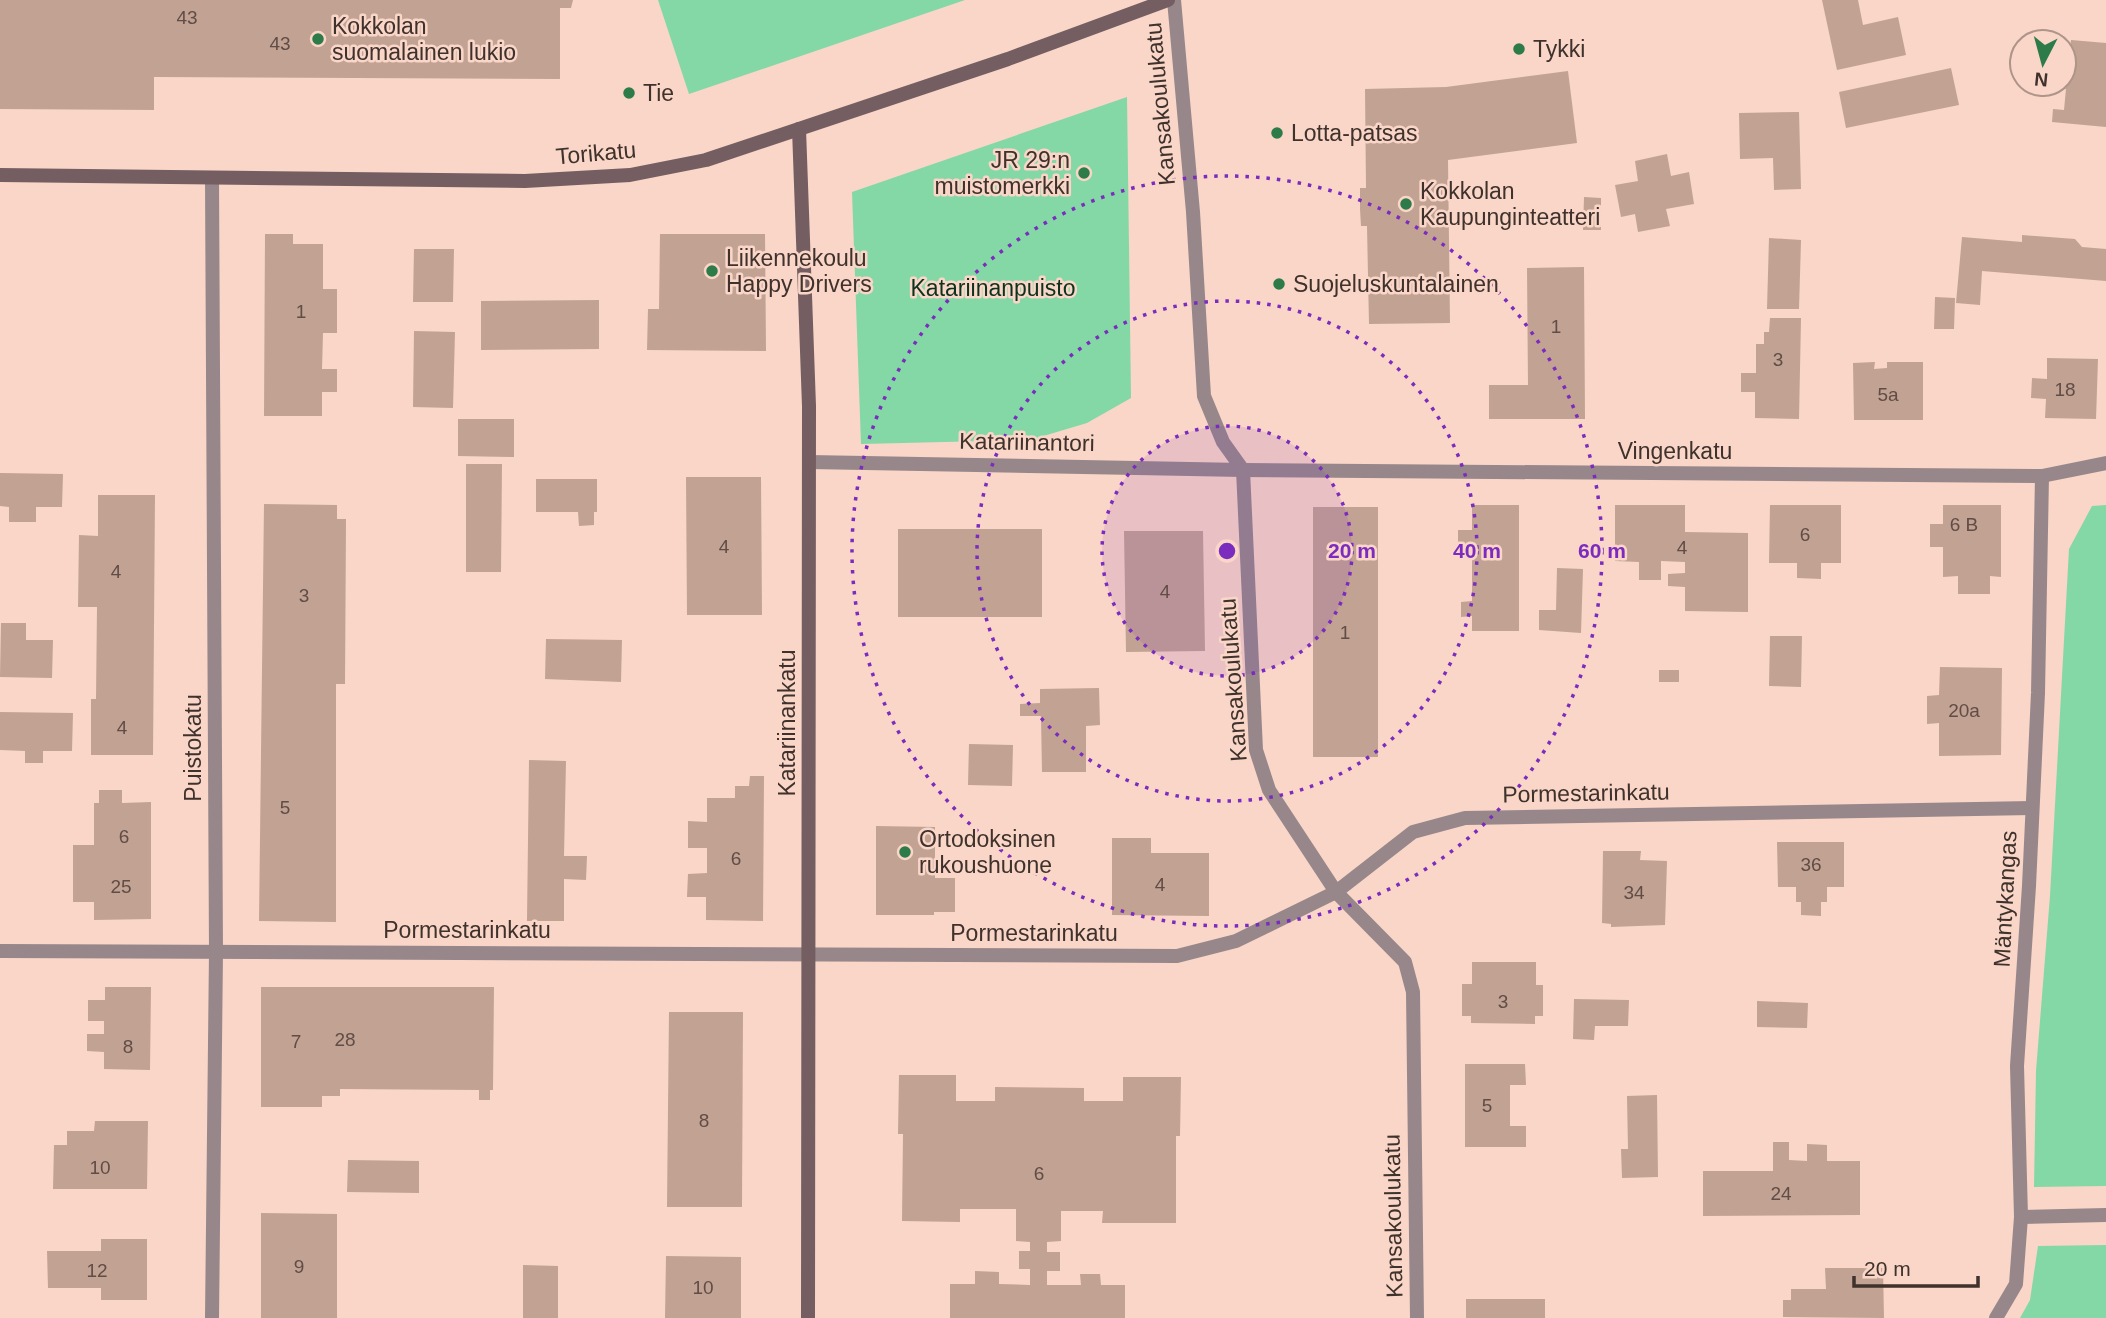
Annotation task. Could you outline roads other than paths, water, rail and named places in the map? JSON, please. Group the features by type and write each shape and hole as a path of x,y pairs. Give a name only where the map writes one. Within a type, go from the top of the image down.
{"street":[{"name":"Torikatu","path":"0,175 525,181 630,175 706,160 1008,59 1168,0"},
{"name":"Kansakoulukatu","path":"1174,0 1193,212 1204,396 1223,442 1243,470 1256,750 1269,790 1336,892 1405,962 1413,992 1417,1318"},
{"name":"Katariinankatu","path":"799,129 810,462 808,1318"},
{"name":"Puistokatu","path":"212,178 216,952 212,1318"},
{"name":"Katariinantori","path":"810,462 1243,470"},
{"name":"Vingenkatu","path":"1243,470 2042,477 2106,463"},
{"name":"Mäntykangas","path":"1996,1318 2016,1284 2021,1217 2017,1066 2038,693 2042,477"},
{"name":"Pormestarinkatu","path":"0,951 1177,956 1236,941 1336,892 1413,832 1465,818 2032,808"},
{"path":"2021,1217 2106,1216"}],"place":[{"name":"Kokkolan suomalainen lukio","path":"318,39"},
{"name":"Tykki","path":"1519,49"},
{"name":"Tie","path":"629,93"},
{"name":"Lotta-patsas","path":"1277,133"},
{"name":"JR 29:n muistomerkki","path":"1084,173"},
{"name":"Kokkolan Kaupunginteatteri","path":"1406,204"},
{"name":"Liikennekoulu Happy Drivers","path":"712,271"},
{"name":"Suojeluskuntalainen","path":"1279,284"},
{"name":"Ortodoksinen rukoushuone","path":"905,852"}],"park label":[{"name":"Katariinanpuisto","path":"993,288"}]}
